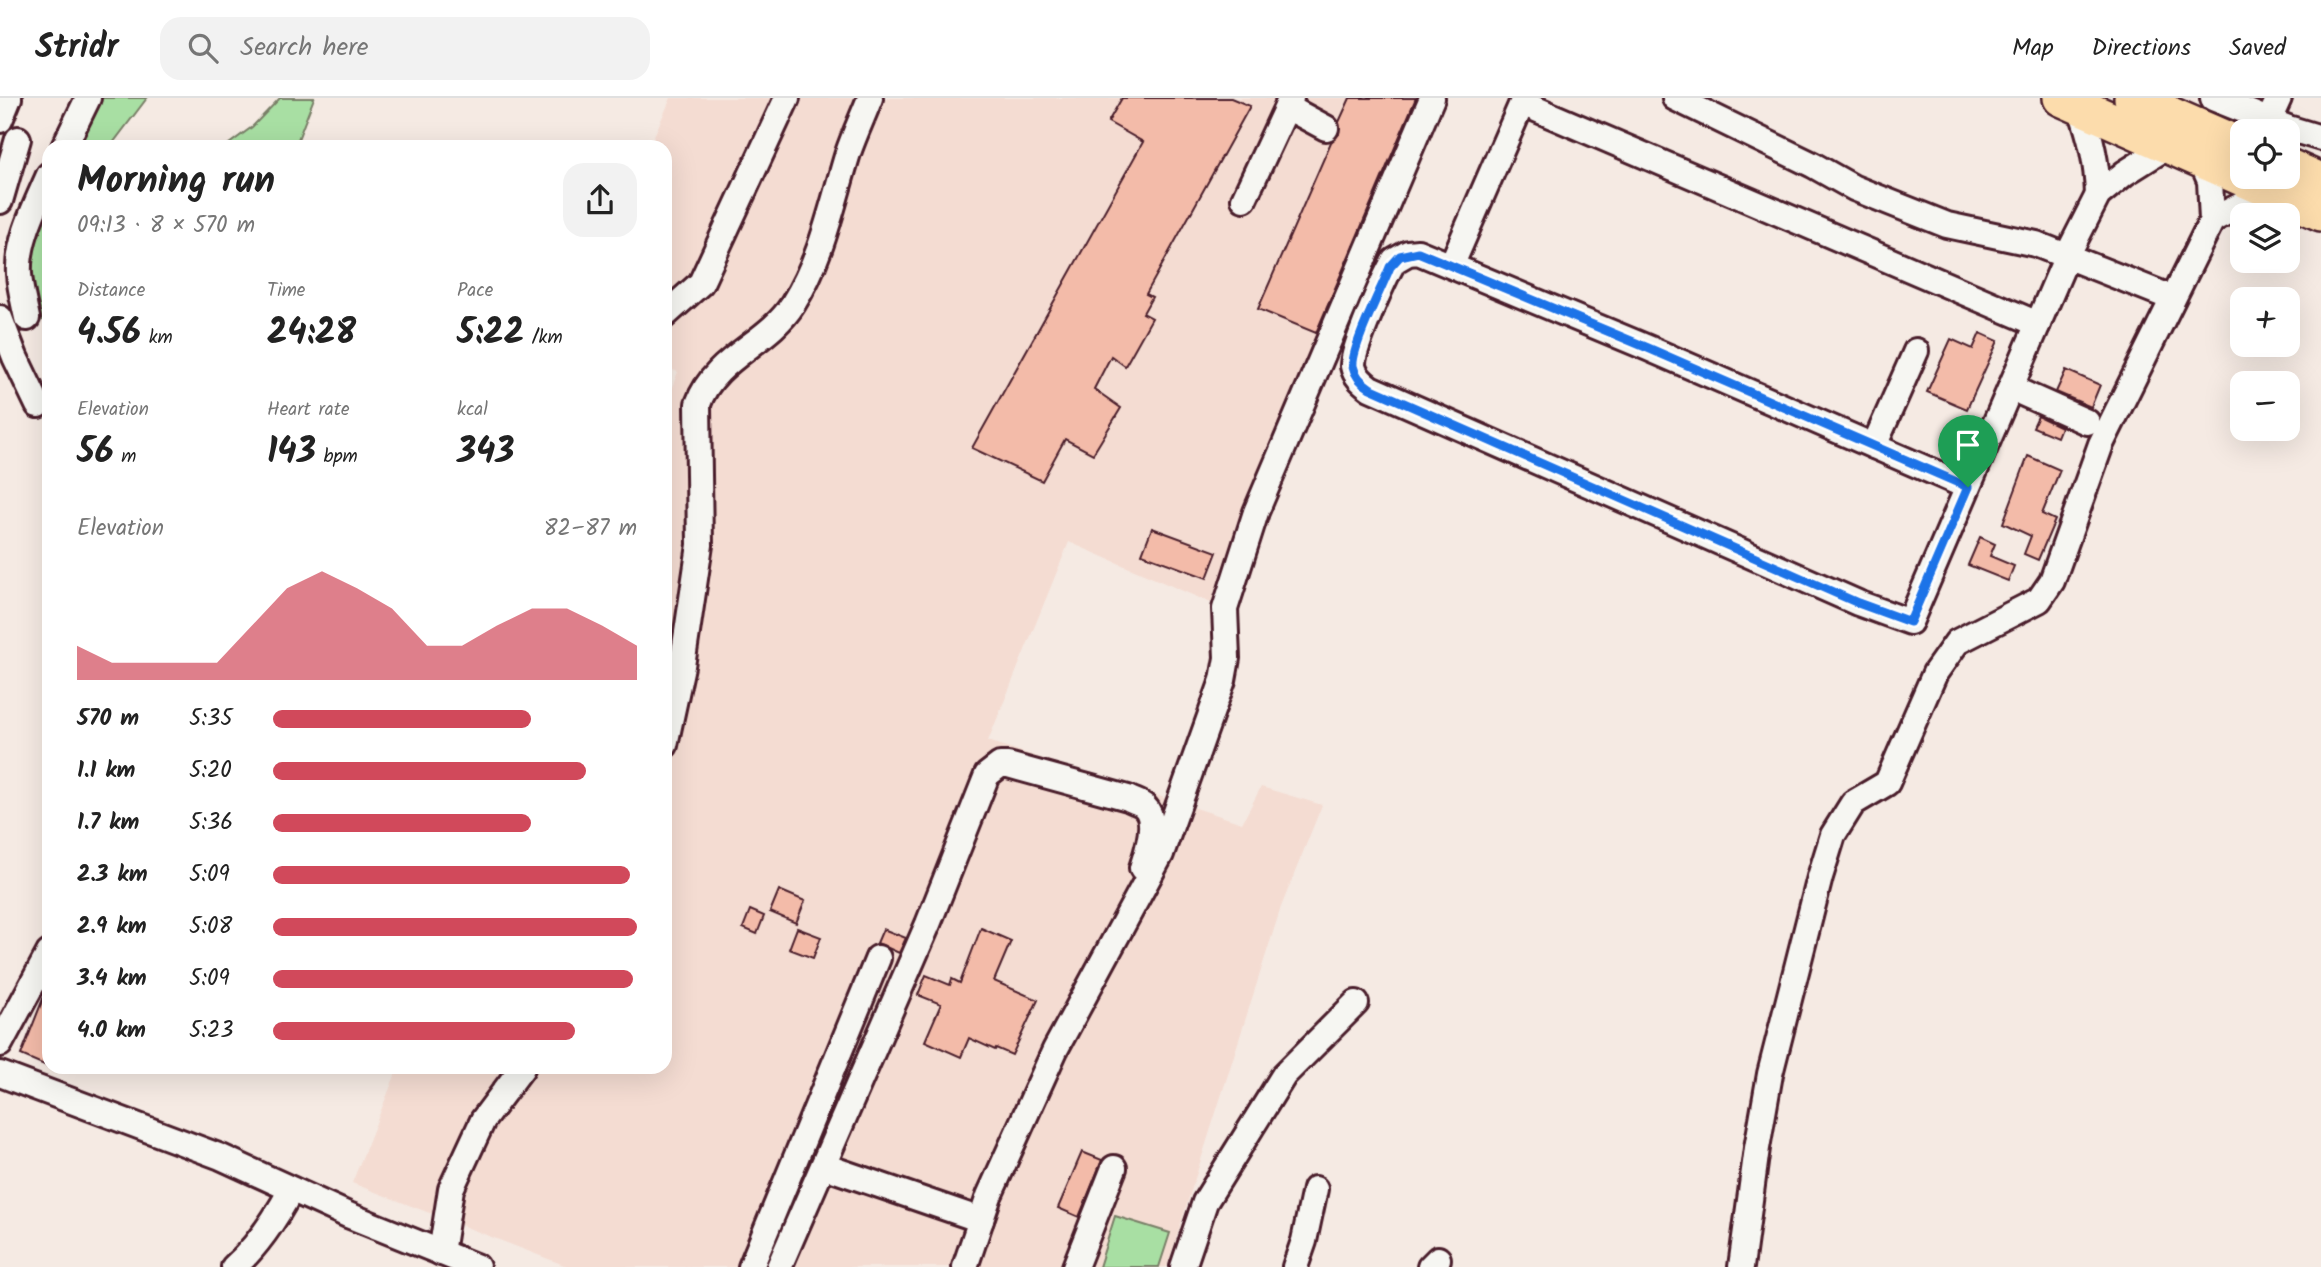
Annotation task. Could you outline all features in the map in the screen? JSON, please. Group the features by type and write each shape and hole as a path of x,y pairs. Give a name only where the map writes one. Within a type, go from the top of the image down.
{"highway":[{"path":"2132,98 2230,141"},
{"path":"2070,102 2201,160 2230,167"},
{"path":"2300,180 2321,181"},
{"path":"2293,189 2321,213"}],"street":[{"path":"0,120 9,98"},
{"path":"67,140 88,98"},
{"path":"672,309 701,283 787,98"},
{"path":"672,712 682,666 700,545 698,404 702,392 723,368 783,319 802,289 814,266 850,150 870,98"},
{"path":"965,1267 989,1196 1055,1050 1161,854 1223,680 1227,657 1225,609 1256,512 1432,98"},
{"path":"1675,98 1814,165 1854,188 1947,225 2036,244 2172,298"},
{"path":"2213,98 2274,109 2321,138"},
{"path":"1244,199 1289,102 1326,128"},
{"path":"2070,102 2090,136 2097,167 2098,195"},
{"path":"1452,264 1522,103 2038,324"},
{"path":"0,201 18,139"},
{"path":"1968,487 1452,264 1418,252 1408,253 1394,261 1355,353 1354,370 1370,388 1858,603 1910,622 2011,388 2067,256 2098,195 2125,173 2168,146"},
{"path":"1741,1267 1770,1074 1833,835 1853,803 1887,783 1935,673 1957,642 2039,600 2052,581 2101,444 2212,220 2210,181 2201,160"},
{"path":"2212,220 2268,189"},
{"path":"27,318 9,275 42,192"},
{"path":"0,318 38,405"},
{"path":"1874,446 1916,351"},
{"path":"2011,388 2087,422"},
{"path":"779,1267 928,924 987,775 993,769 1008,765 1144,806 1150,817 1148,850 1121,929"},
{"path":"751,1267 878,958"},
{"path":"0,1044 42,966"},
{"path":"1183,1267 1205,1202 1284,1075 1356,1003"},
{"path":"0,1074 221,1157 290,1190 477,1267"},
{"path":"441,1253 451,1189 482,1121 517,1074"},
{"path":"824,1166 981,1220"},
{"path":"1076,1267 1114,1168"},
{"path":"1295,1267 1310,1218 1315,1189"},
{"path":"234,1267 244,1259 278,1215 290,1190"}],"shaded area":[{"path":"671,98 1426,98 1211,603 1069,542 988,741 1242,823 1261,787 1322,805 1281,907 1167,1267 569,1267 352,1183 396,1074 672,1074 672,387 678,372 672,370 672,140 652,140"}],"green space":[{"path":"99,98 147,98 115,140 82,140"},
{"path":"280,98 314,98 298,140 234,140 252,127"},
{"path":"42,218 42,320 24,298 36,229"},
{"path":"1115,1216 1170,1233 1159,1267 1099,1267"}],"building":[{"path":"1122,98 1231,98 1250,106 1146,294 1152,297 1143,313 1152,318 1125,366 1111,356 1094,389 1121,408 1093,454 1065,439 1042,481 972,448 1143,142 1108,122"},
{"path":"1350,98 1416,98 1316,333 1258,309 1331,142 1339,134 1339,122"},
{"path":"1980,333 1998,341 1967,409 1927,392 1951,339 1973,349"},
{"path":"2066,370 2100,385 2091,407 2056,392"},
{"path":"2038,416 2061,427 2057,437 2033,427"},
{"path":"2028,456 2060,470 2042,514 2055,520 2038,560 2024,554 2031,536 2003,523"},
{"path":"1152,528 1217,552 1207,578 1142,554"},
{"path":"1980,537 1995,544 1990,556 2014,566 2008,581 1968,565"},
{"path":"779,890 805,901 796,923 770,912"},
{"path":"750,910 764,916 757,934 743,928"},
{"path":"797,928 821,937 813,958 789,949"},
{"path":"981,928 1011,941 994,981 1038,1000 1012,1055 969,1038 961,1057 925,1041 941,1004 918,995 926,975 950,985 952,979 960,983"},
{"path":"883,929 906,938 899,953 877,943"},
{"path":"42,1001 42,1064 21,1055"},
{"path":"1082,1152 1102,1160 1079,1217 1058,1208"}],"route":[{"path":"1408,253 1428,254 1968,487 1910,622 1858,603 1370,388 1354,370 1355,353 1394,261 1408,253"}]}
